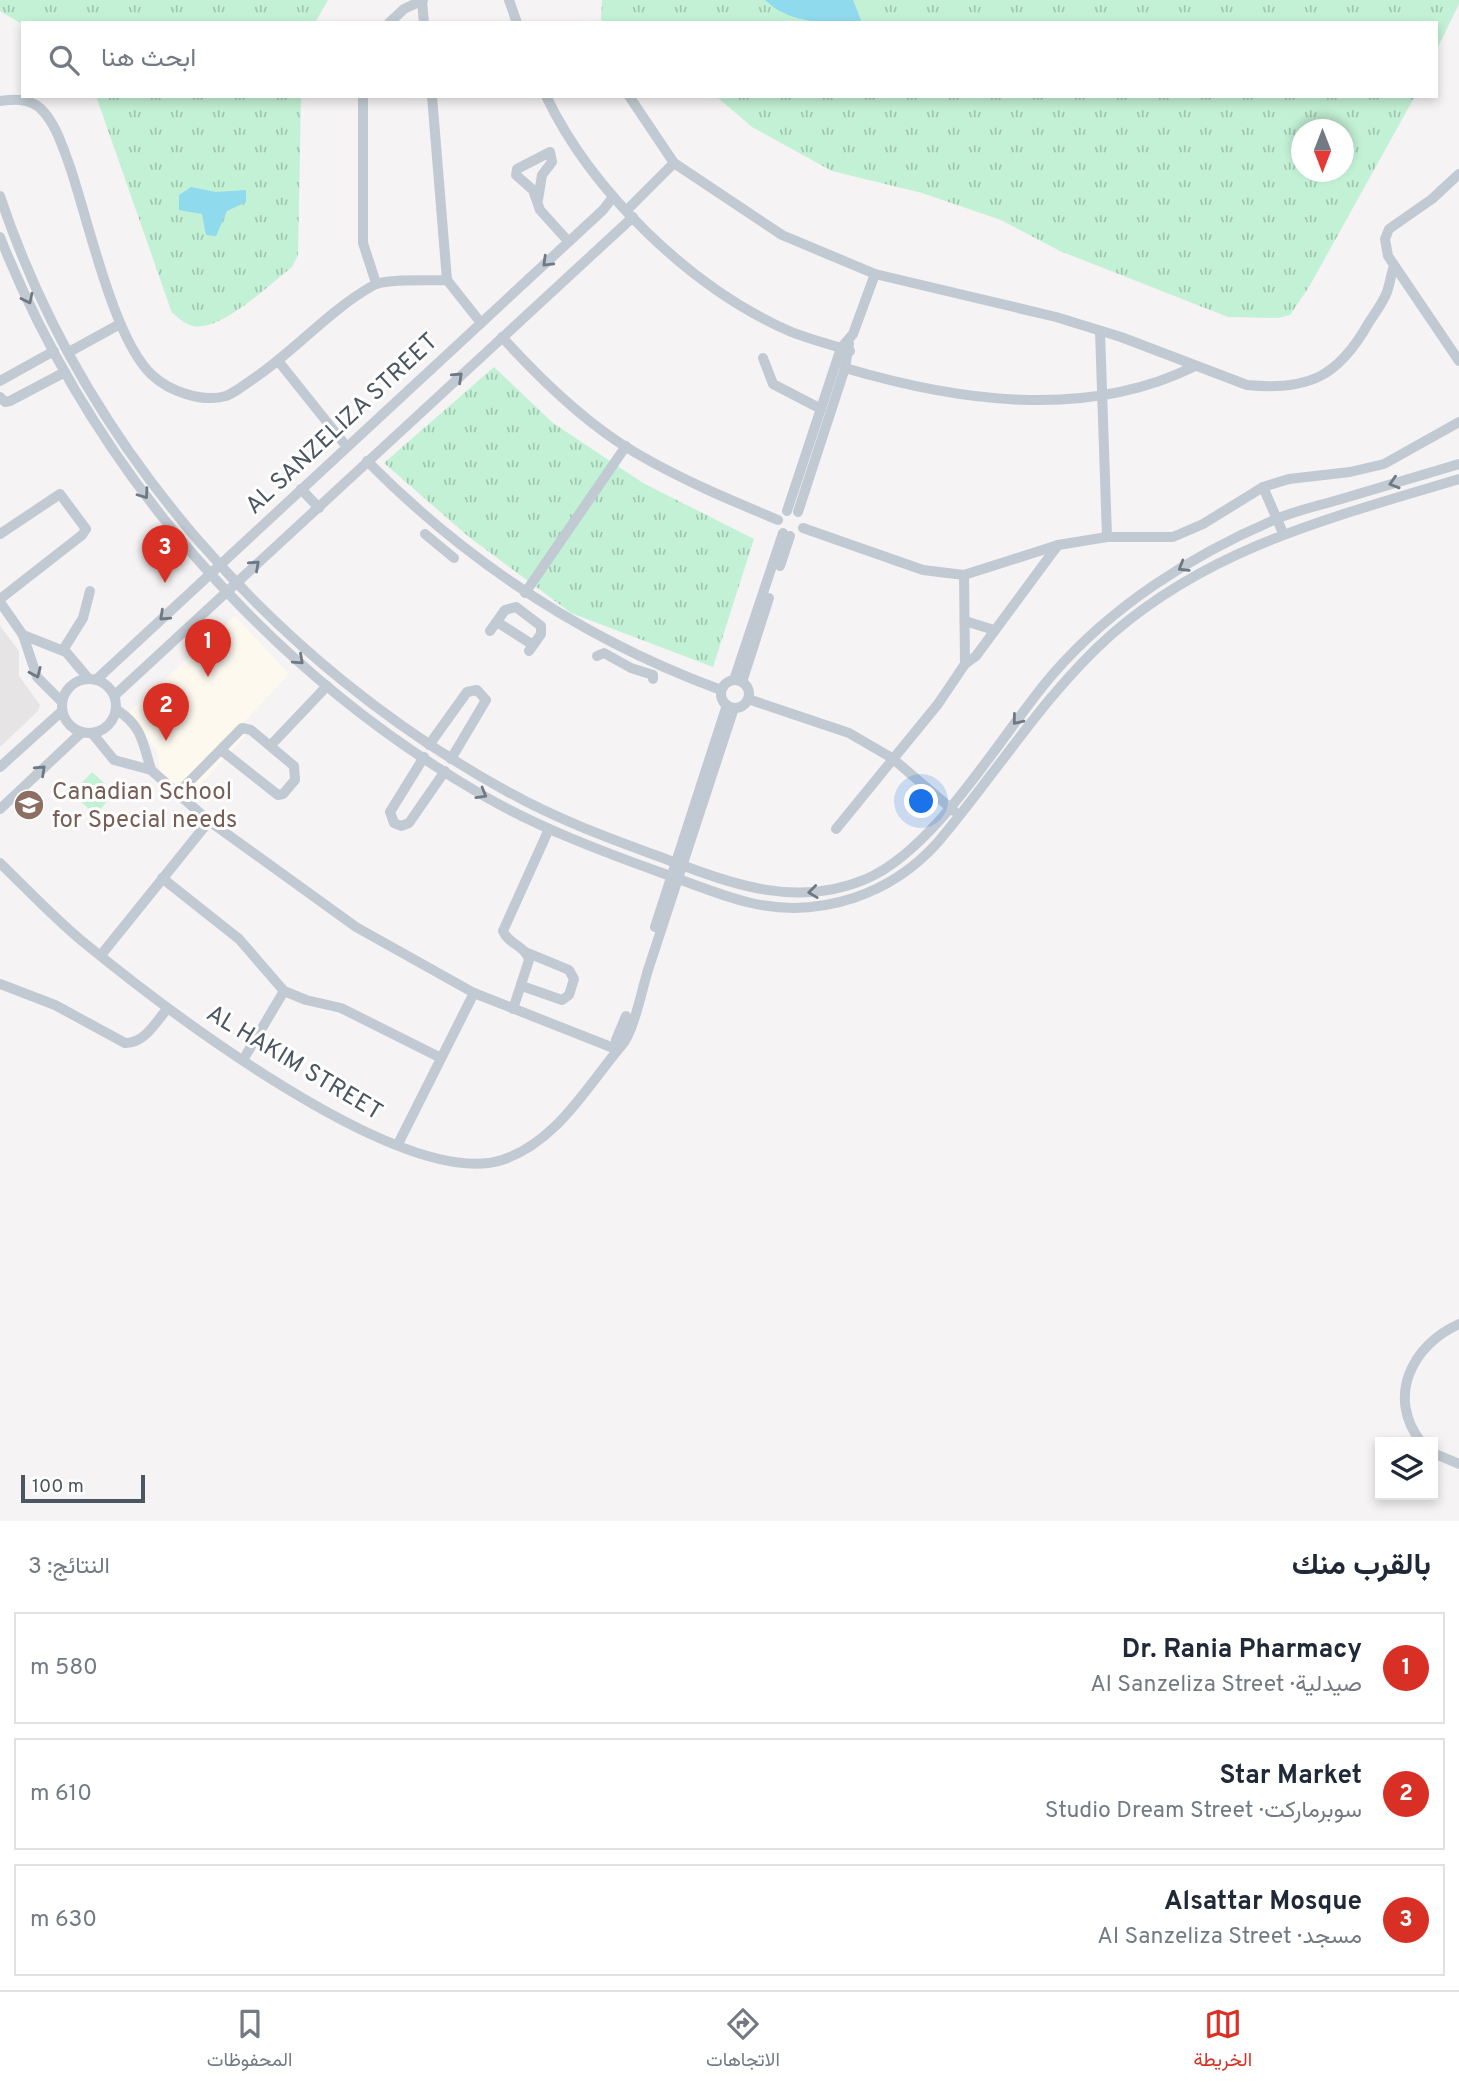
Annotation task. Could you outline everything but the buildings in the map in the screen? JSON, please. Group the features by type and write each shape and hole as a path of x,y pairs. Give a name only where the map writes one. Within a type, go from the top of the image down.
{"street":[{"path":"391,21 404,9 423,0 424,21"},
{"path":"509,0 516,21"},
{"path":"363,98 363,243 376,283"},
{"path":"432,98 447,280 481,323"},
{"path":"548,98 567,135 613,197 706,283 791,332 847,347"},
{"path":"630,98 674,163 782,235 875,274 1006,304 1100,331 1247,385 1268,387 1321,376 1343,362 1352,352 1387,293 1394,266"},
{"path":"0,101 19,99 32,103 51,120 72,175 120,324 141,362 152,375 180,391 215,398 234,392 279,362 315,329 376,283 447,280"},
{"name":"AL SANZELIZA STREET","path":"115,695 619,227 674,163"},
{"path":"1459,174 1432,199 1389,229 1385,247 1394,266 1459,361"},
{"path":"0,195 32,279 69,352 103,412 140,466 220,563 326,667 380,712 510,794 570,823 678,864 768,892 805,894 857,882 896,862 914,848 949,808 1054,673 1110,618 1158,582 1202,555 1277,518 1459,464"},
{"name":"AL SANZELIZA STREET","path":"92,679 525,283 603,210 613,197"},
{"path":"538,200 541,213 568,242"},
{"path":"603,210 619,227"},
{"path":"0,237 65,372 128,472 209,573 327,685 445,771 485,796 549,829 751,903 773,906 820,905 861,895 904,875 922,860 960,816 1076,670 1111,635 1161,596 1204,570 1283,533 1459,479"},
{"path":"792,511 821,410 875,274"},
{"path":"525,283 541,299"},
{"path":"1387,293 1410,289"},
{"path":"69,352 120,324"},
{"path":"1100,331 1107,537"},
{"path":"502,337 573,407 626,446 722,497 778,520 786,535 738,681"},
{"path":"778,520 792,511 845,368 847,347"},
{"path":"0,381 54,351"},
{"path":"763,358 773,384 821,410"},
{"path":"279,362 347,447"},
{"path":"845,368 941,392 985,397 1049,399 1102,396 1137,390 1193,367"},
{"path":"0,397 5,402 10,401 65,372"},
{"path":"413,386 430,402"},
{"path":"803,528 923,570 964,575 1058,545 1107,537 1173,537 1203,524 1263,486 1289,479 1350,472 1384,464 1459,422"},
{"path":"525,593 626,446"},
{"path":"367,461 443,533 536,601 631,653 721,690"},
{"path":"1263,486 1283,533"},
{"path":"301,489 319,508"},
{"path":"0,534 60,494 86,529 0,600 23,635 37,677 62,706 69,724 87,733 114,760 150,771 209,821 345,920 474,993 616,1049"},
{"path":"786,535 798,534 803,528 803,517 792,511"},
{"path":"440,546 443,533"},
{"path":"425,534 454,558"},
{"path":"440,546 453,540"},
{"path":"836,829 938,704 965,664 976,656 1058,545"},
{"path":"964,575 965,664"},
{"path":"63,650 83,618 90,591"},
{"path":"527,615 536,601"},
{"path":"510,607 527,615 542,629 531,648 494,627 510,607"},
{"path":"965,621 994,629"},
{"path":"0,809 87,733 108,726 117,710 115,695 92,679 63,650 23,635"},
{"path":"597,656 604,653 625,665 653,675 653,679"},
{"path":"625,665 631,653"},
{"path":"0,767 62,706 71,686 92,679"},
{"path":"738,681 724,684 721,690 722,698 730,706 748,699 833,727 892,758 960,816"},
{"path":"738,681 748,690 748,699"},
{"path":"271,745 327,685"},
{"path":"429,745 467,692 477,690 485,700 451,759"},
{"name":"AL HAKIM STREET","path":"0,863 62,923 167,1009 243,1060 330,1113 398,1144 446,1162 488,1163 515,1155 552,1130 592,1085 616,1049 616,1040 674,877 730,706"},
{"path":"117,710 130,719 142,734 150,771"},
{"path":"178,793 242,728 251,730 271,745 296,771 295,780 283,794 271,792 221,750"},
{"path":"424,757 390,812 394,823 401,826 409,823 445,771"},
{"path":"101,955 209,821"},
{"path":"522,986 562,1000 569,995 574,979 569,970 528,953 506,937 503,931 549,829"},
{"path":"162,878 239,939 284,991 306,1000 341,1008 441,1058"},
{"path":"857,882 861,895"},
{"path":"513,1009 529,965 528,953"},
{"path":"0,984 55,1005 125,1044 134,1044 141,1039 167,1009"},
{"path":"243,1060 284,991"},
{"path":"398,1144 474,993"},
{"path":"1419,1437 1409,1416 1406,1393 1410,1368 1429,1341 1459,1324"},
{"path":"1438,1455 1459,1464"}],"shaded area":[{"path":"235,616 289,674 242,724 248,733 184,802 161,777 157,750 130,718 130,711"},
{"path":"0,626 19,651 19,676 40,705 38,711 0,747"}],"green space":[{"path":"0,0 328,0 316,21 21,21 21,24 0,11"},
{"path":"602,0 1459,0 1438,47 1438,21 601,20"},
{"path":"97,98 301,98 298,255 292,267 243,306 214,323 190,325 172,313"},
{"path":"718,98 1414,98 1309,287 1290,315 1278,318 1228,317 1060,251 1001,220 922,193 832,171 752,127"},
{"path":"494,367 553,423 643,483 754,539 713,667 571,613 469,537 384,463"},
{"path":"92,772 115,793 95,815 72,793"}],"water":[{"path":"765,0 853,0 861,21 810,21 775,8"},
{"path":"191,187 216,192 246,190 246,202 227,211 216,236 206,235 202,214 179,210 179,195"}],"place":[{"name":"Alsattar Mosque","path":"165,583"},
{"name":"Dr. Rania Pharmacy","path":"208,677"},
{"name":"Star Market","path":"166,741"},
{"name":"Canadian School for Special needs","path":"29,805"}]}
